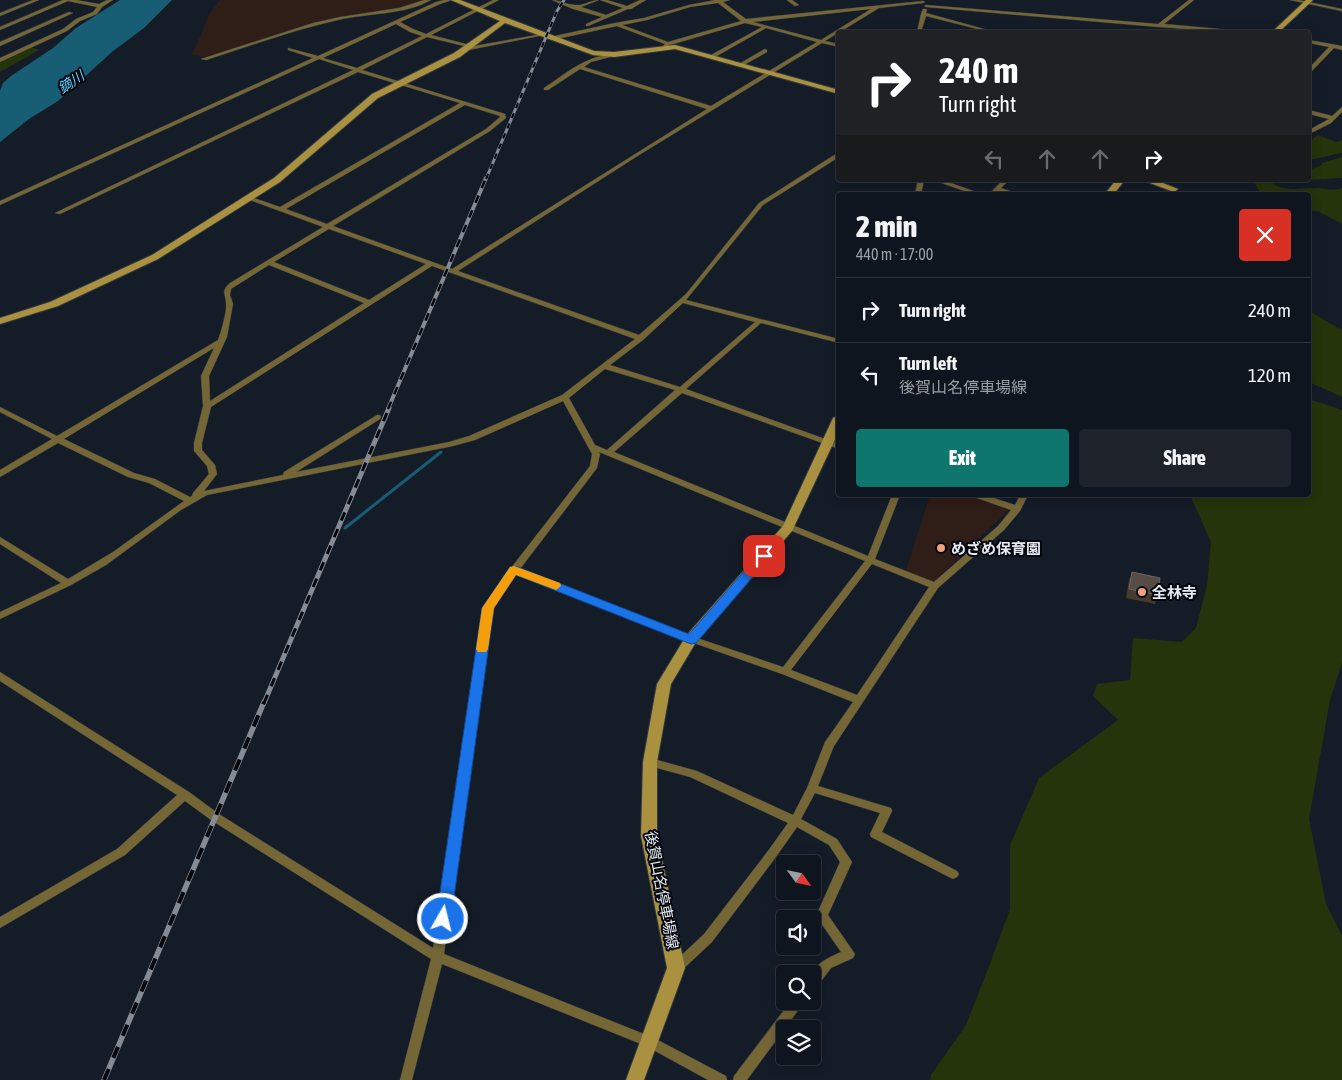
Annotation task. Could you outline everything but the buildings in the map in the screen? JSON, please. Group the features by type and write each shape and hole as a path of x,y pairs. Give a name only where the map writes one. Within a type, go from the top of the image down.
{"street":[{"path":"0,15 37,0"},
{"path":"0,28 68,0 100,6"},
{"path":"1,58 65,30 86,16 95,13 100,6 110,0"},
{"path":"204,59 323,22 400,9 429,0"},
{"path":"0,203 438,3 452,0 542,35 593,53 608,56"},
{"path":"58,213 357,70 497,0"},
{"path":"554,0 605,18 615,24 667,45 713,56 836,91"},
{"path":"575,8 597,0"},
{"path":"602,0 629,8"},
{"path":"552,38 554,33 605,18 644,0"},
{"path":"552,38 645,19 689,6 717,0 728,0"},
{"path":"717,0 745,21 836,45"},
{"path":"789,0 797,5"},
{"path":"1156,30 1192,0"},
{"path":"1292,0 1308,1 1342,10"},
{"path":"1277,30 1308,1"},
{"path":"919,30 924,3"},
{"path":"546,88 590,61 667,45 745,21 878,6 924,3 1215,30"},
{"path":"841,30 878,6"},
{"path":"49,8 56,10"},
{"path":"64,11 86,16"},
{"path":"0,44 71,13"},
{"path":"923,14 985,30"},
{"path":"0,321 54,304 155,257 249,198 291,169 370,100 471,47 505,20"},
{"path":"397,22 427,35 471,47 542,35"},
{"path":"713,56 765,27"},
{"path":"0,28 9,30"},
{"path":"16,32 32,35"},
{"path":"453,271 711,108 836,33"},
{"path":"39,37 46,39"},
{"path":"1311,42 1342,48"},
{"path":"1311,69 1333,46"},
{"path":"191,500 212,474 211,465 198,451 198,443 207,406 204,392 206,376 222,341 230,304 227,295 228,288 488,130 503,118 503,115 290,49"},
{"path":"742,64 765,51"},
{"path":"579,67 711,108"},
{"path":"281,209 465,103"},
{"path":"1311,131 1332,118 1342,109"},
{"path":"1311,113 1332,118"},
{"path":"0,616 68,583 104,562 191,500 216,489 366,462 472,438 566,396 640,338 682,301 761,204 836,156"},
{"path":"948,182 974,192"},
{"path":"994,192 1004,182"},
{"path":"1111,192 1119,182"},
{"path":"1152,182 1174,189"},
{"path":"998,189 1008,192"},
{"path":"249,198 640,338"},
{"path":"268,262 371,303"},
{"path":"207,406 432,263"},
{"path":"682,301 836,339"},
{"path":"608,453 760,321"},
{"path":"0,474 222,341"},
{"path":"604,366 682,390 833,445"},
{"path":"406,1080 438,957 488,608 514,570 594,466 596,454 566,396"},
{"path":"0,409 57,439 191,500"},
{"path":"283,477 377,417"},
{"name":"後賀山名停車場線","path":"635,1080 676,968 649,836 650,762 664,684 691,640 788,528 833,445 836,432"},
{"path":"593,447 685,483 788,528 935,586"},
{"path":"785,672 870,561 895,497"},
{"path":"983,497 1017,509"},
{"path":"676,968 708,938 795,821 812,788 830,745 935,586 1001,528 1017,509 1023,497"},
{"path":"0,540 68,583"},
{"path":"514,570 691,640 859,700"},
{"path":"0,676 320,884 438,957 650,1042 721,1080"},
{"path":"650,762 693,774 795,821 832,842 846,862 822,916 849,954 827,964 821,972"},
{"path":"812,788 887,811 875,834 953,874"},
{"path":"0,923 121,852 185,795"},
{"path":"739,1080 792,1010"}],"shaded area":[{"path":"220,0 425,0 396,8 339,17 315,23 254,44 207,57 192,55 210,13"},
{"name":"めざめ保育園","path":"929,497 976,497 1010,509 933,583 905,573"}],"green space":[{"path":"30,47 39,50 0,72 0,61"},
{"path":"1318,135 1336,142 1342,140 1342,153 1311,160 1311,142"},
{"path":"1342,157 1342,178 1311,180 1311,169 1322,165 1322,163"},
{"path":"1254,182 1272,182 1289,189 1319,188 1333,190 1342,188 1342,224 1318,211 1311,211 1311,192 1260,192"},
{"path":"1311,312 1342,330 1342,397 1311,383"},
{"path":"1311,400 1342,410 1342,663 1330,700 1309,819 1326,904 1342,936 1342,1080 930,1080 931,1075 966,1025 1010,909 1010,845 1039,778 1118,720 1093,696 1097,684 1130,680 1133,638 1182,642 1196,628 1207,585 1211,542 1191,497 1311,497"}],"water":[{"name":"鏑川","path":"120,0 172,0 144,28 113,51 58,101 29,119 0,142 0,91 3,83 53,48 76,28"}],"waterway":[{"path":"345,528 441,452"}],"railway":[{"path":"486,179 557,11 564,0"},
{"path":"388,409 486,178"},
{"path":"264,703 389,408"},
{"path":"104,1080 264,702"}],"slow traffic":[{"path":"482,649 488,608 514,570 556,586"}],"place":[{"name":"めざめ保育園","path":"941,548"},
{"name":"全林寺","path":"1142,592"}],"route":[{"path":"443,919 488,608 514,570 691,640 764,556"}]}
